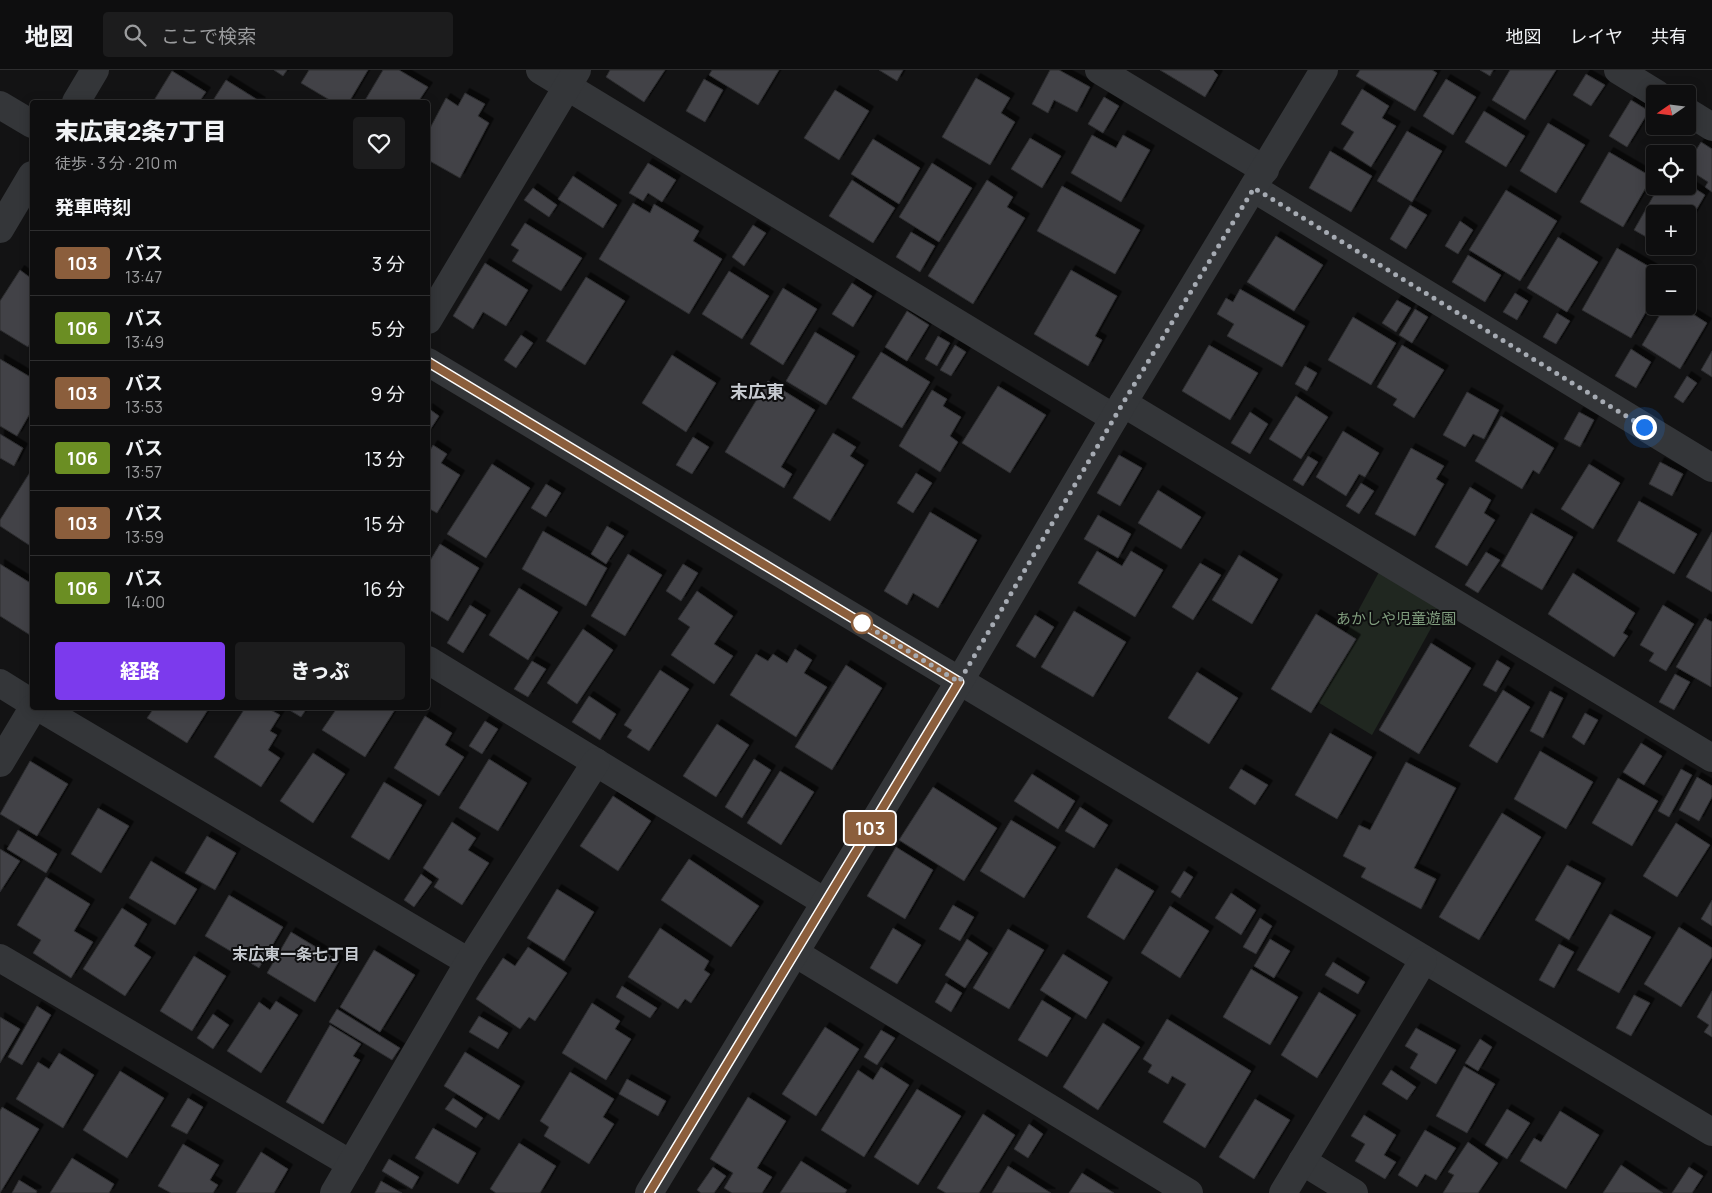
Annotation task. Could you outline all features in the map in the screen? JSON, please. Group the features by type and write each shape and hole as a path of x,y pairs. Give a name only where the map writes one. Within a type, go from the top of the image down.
{"street":[{"path":"77,100 96,70"},
{"path":"540,70 572,78 1118,411 1712,758"},
{"path":"1099,70 1259,179 1712,468"},
{"path":"649,1193 959,682 1118,411 1324,70"},
{"path":"1618,70 1646,87"},
{"path":"430,317 572,78"},
{"path":"0,105 30,123"},
{"path":"1696,117 1712,127"},
{"path":"0,229 30,178"},
{"path":"430,363 1423,961 1712,1132"},
{"path":"430,661 825,902"},
{"path":"0,683 30,702"},
{"path":"0,763 32,710"},
{"path":"43,710 469,962"},
{"path":"334,1193 469,962 596,762"},
{"path":"795,953 1190,1193"},
{"path":"0,958 351,1164"},
{"path":"1283,1193 1423,961"},
{"path":"1302,1161 1354,1193"}],"green space":[{"name":"あかしや児童遊園","path":"1385,561 1446,601 1372,735 1311,698"}],"building":[{"path":"274,70 287,70 283,76"},
{"path":"309,70 368,70 350,100 330,100 301,83"},
{"path":"383,70 399,70 428,87 419,100 365,100"},
{"path":"610,70 665,70 644,102 606,77"},
{"path":"712,70 779,70 758,105 709,75"},
{"path":"879,70 903,70 897,81"},
{"path":"1050,70 1059,70 1090,87 1077,112 1054,100 1048,113 1032,104"},
{"path":"1160,70 1213,70 1218,75 1205,97"},
{"path":"1360,70 1432,70 1437,73 1415,111 1356,76"},
{"path":"1480,70 1493,70 1490,76"},
{"path":"1510,70 1556,70 1525,120 1492,100"},
{"path":"172,71 206,92 200,100 154,100"},
{"path":"1586,74 1605,85 1591,106 1573,95"},
{"path":"976,78 1010,98 1001,113 1015,122 990,165 942,137"},
{"path":"704,79 723,90 705,122 686,111"},
{"path":"1446,79 1476,97 1453,135 1423,116"},
{"path":"226,80 258,100 213,100"},
{"path":"1362,89 1389,106 1382,118 1396,126 1371,167 1343,149 1354,132 1341,124"},
{"path":"835,90 869,111 839,160 804,138"},
{"path":"465,93 485,104 478,116 489,123 460,178 430,161 430,128 446,98 458,106"},
{"path":"1104,97 1119,106 1103,133 1088,124"},
{"path":"1631,100 1646,109 1646,116 1627,147 1609,136"},
{"path":"1484,111 1525,136 1506,167 1465,142"},
{"path":"1548,123 1585,145 1556,193 1520,171"},
{"path":"1407,131 1442,151 1412,202 1377,181"},
{"path":"1092,135 1116,148 1123,135 1150,150 1121,202 1071,173"},
{"path":"1030,138 1061,156 1042,188 1011,169"},
{"path":"873,139 920,168 899,204 851,174"},
{"path":"1701,142 1712,149 1712,192 1705,187 1708,182 1696,174 1696,150"},
{"path":"1330,151 1372,176 1351,212 1309,188"},
{"path":"1609,152 1646,174 1646,187 1623,227 1580,202"},
{"path":"648,163 676,180 662,202 648,193 643,201 629,193"},
{"path":"932,163 972,188 939,242 899,217"},
{"path":"573,176 617,205 603,228 558,199"},
{"path":"852,180 895,208 873,243 829,216"},
{"path":"987,180 1013,197 1007,207 1025,218 973,304 928,276"},
{"path":"1062,186 1140,230 1115,274 1037,231"},
{"path":"533,188 557,205 549,217 524,200"},
{"path":"1696,189 1705,195 1696,210 1696,205 1648,205 1654,195 1696,195"},
{"path":"1506,190 1557,221 1520,281 1469,250"},
{"path":"633,203 650,213 654,204 699,231 693,241 722,259 689,314 599,259"},
{"path":"1410,205 1427,215 1406,249 1390,239"},
{"path":"1646,209 1646,237 1634,230"},
{"path":"1460,221 1473,230 1458,254 1445,246"},
{"path":"525,223 582,258 561,291 512,261 519,250 511,245"},
{"path":"753,225 766,233 744,266 732,257"},
{"path":"911,232 935,246 920,272 896,257"},
{"path":"1276,236 1323,265 1294,311 1247,282"},
{"path":"1558,237 1598,262 1567,312 1527,288"},
{"path":"1617,248 1646,265 1646,312 1631,338 1582,310"},
{"path":"1468,255 1501,275 1485,302 1452,282"},
{"path":"485,263 528,290 506,326 483,312 473,329 453,316"},
{"path":"20,270 30,278 30,344 28,347 0,330 0,301"},
{"path":"1071,270 1117,296 1095,336 1102,340 1088,366 1034,334"},
{"path":"729,271 769,296 742,339 702,314"},
{"path":"586,277 625,301 585,365 546,341"},
{"path":"852,283 872,296 853,327 832,314"},
{"path":"783,288 817,309 783,365 750,344"},
{"path":"1240,289 1305,326 1282,367 1227,336 1234,324 1217,314 1226,298 1233,302"},
{"path":"1515,293 1528,301 1517,320 1503,312"},
{"path":"1397,300 1411,308 1396,332 1382,323"},
{"path":"1415,309 1428,317 1412,343 1399,335"},
{"path":"907,311 929,325 907,361 885,347"},
{"path":"1557,313 1570,321 1556,344 1543,337"},
{"path":"1660,315 1694,315 1707,323 1680,369 1642,345"},
{"path":"1353,317 1396,343 1371,385 1328,360"},
{"path":"815,332 855,356 826,405 786,381"},
{"path":"521,335 533,343 516,368 504,360"},
{"path":"938,336 950,343 937,366 925,359"},
{"path":"955,345 966,352 951,376 940,370"},
{"path":"1209,345 1258,373 1230,420 1182,391"},
{"path":"1402,345 1444,370 1414,418 1393,405 1397,399 1377,387"},
{"path":"1631,349 1651,362 1636,388 1615,376"},
{"path":"1712,351 1712,377 1701,370"},
{"path":"881,352 930,382 902,428 852,398"},
{"path":"672,355 716,383 686,432 642,403"},
{"path":"0,359 30,377 30,413 17,436 0,426"},
{"path":"1305,366 1317,373 1307,391 1295,384"},
{"path":"1687,376 1697,383 1683,403 1674,397"},
{"path":"768,381 815,410 781,467 792,474 784,488 725,452"},
{"path":"998,386 1046,415 1010,473 962,443"},
{"path":"932,390 947,399 943,406 961,417 950,436 958,442 940,472 899,446"},
{"path":"1467,392 1499,410 1484,439 1473,434 1465,447 1443,435"},
{"path":"1296,396 1328,417 1301,459 1269,439"},
{"path":"430,409 439,416 430,430"},
{"path":"1250,412 1268,424 1250,454 1231,443"},
{"path":"1579,412 1594,420 1580,447 1564,439"},
{"path":"1501,416 1554,448 1539,474 1533,470 1522,489 1475,461"},
{"path":"1343,431 1379,453 1365,477 1359,474 1346,496 1316,477"},
{"path":"833,433 856,447 850,456 864,465 830,521 793,498"},
{"path":"0,434 23,448 14,466 0,458"},
{"path":"693,437 709,447 692,474 676,465"},
{"path":"433,445 447,454 441,463 460,475 437,513 430,509 430,450"},
{"path":"1411,448 1444,466 1436,479 1444,484 1415,536 1375,514"},
{"path":"1119,455 1142,468 1120,506 1097,493"},
{"path":"1308,456 1318,462 1303,486 1293,480"},
{"path":"1660,462 1683,474 1672,496 1649,484"},
{"path":"492,464 530,488 486,558 447,534"},
{"path":"1589,464 1620,483 1593,529 1561,509"},
{"path":"30,472 30,546 0,526 0,520"},
{"path":"916,473 932,483 913,513 897,503"},
{"path":"1361,483 1374,491 1359,514 1346,506"},
{"path":"546,484 561,493 546,517 531,508"},
{"path":"1470,487 1491,500 1484,513 1495,520 1467,566 1435,547"},
{"path":"1158,490 1201,517 1181,549 1138,523"},
{"path":"1639,501 1697,534 1674,574 1617,541"},
{"path":"930,512 977,540 938,608 913,593 907,605 884,591"},
{"path":"1531,513 1573,537 1542,590 1501,566"},
{"path":"1098,515 1131,534 1118,558 1084,539"},
{"path":"607,526 624,536 606,564 591,554"},
{"path":"543,531 607,568 586,606 522,569"},
{"path":"1712,532 1712,592 1686,577"},
{"path":"440,544 479,568 448,621 430,610 430,561"},
{"path":"1097,551 1122,566 1131,551 1163,570 1135,617 1078,583"},
{"path":"1486,552 1500,560 1478,593 1465,585"},
{"path":"628,554 662,575 625,636 591,616"},
{"path":"1239,555 1278,579 1252,624 1212,600"},
{"path":"1200,563 1221,575 1193,620 1172,607"},
{"path":"0,564 30,583 30,635 0,616"},
{"path":"683,564 698,573 681,601 666,591"},
{"path":"1573,573 1635,613 1623,633 1628,636 1614,657 1548,614"},
{"path":"519,588 558,612 528,660 489,635"},
{"path":"697,591 733,616 714,644 733,656 714,684 671,655 690,627 678,619"},
{"path":"470,605 486,615 463,653 447,643"},
{"path":"1663,605 1694,624 1666,671 1649,661 1654,653 1640,645"},
{"path":"1074,611 1126,642 1093,697 1041,667"},
{"path":"1316,614 1356,639 1311,713 1271,689"},
{"path":"1035,615 1054,627 1035,658 1016,646"},
{"path":"1705,618 1712,622 1711,687 1676,667"},
{"path":"583,629 613,650 577,704 547,683"},
{"path":"1431,643 1471,668 1419,754 1379,730"},
{"path":"795,649 812,660 804,673 827,687 796,737 730,695 756,654 768,661 773,654 787,663"},
{"path":"1497,660 1510,668 1496,692 1483,685"},
{"path":"532,661 546,669 528,697 514,689"},
{"path":"846,665 882,688 832,770 795,747"},
{"path":"660,670 689,689 649,751 627,737 632,730 624,725"},
{"path":"1197,672 1238,698 1209,744 1168,718"},
{"path":"1675,674 1690,682 1674,710 1659,702"},
{"path":"1503,690 1530,707 1497,763 1469,746"},
{"path":"1550,691 1563,698 1543,738 1530,731"},
{"path":"589,696 616,714 600,740 572,722"},
{"path":"153,710 208,710 187,743 147,718"},
{"path":"244,710 271,710 280,715 270,731 277,735 268,750 280,758 261,787 214,757"},
{"path":"289,710 306,710 301,717"},
{"path":"336,710 395,710 365,757 322,730"},
{"path":"1585,713 1598,720 1584,745 1572,737"},
{"path":"425,716 452,733 445,745 464,757 439,796 394,768"},
{"path":"485,721 498,729 482,754 469,746"},
{"path":"717,724 749,745 716,797 683,776"},
{"path":"1330,733 1372,757 1337,819 1295,795"},
{"path":"1641,743 1662,756 1644,785 1623,772"},
{"path":"1540,751 1593,782 1566,829 1514,799"},
{"path":"313,753 345,774 313,823 280,801"},
{"path":"489,759 527,783 498,831 459,808"},
{"path":"754,759 771,770 742,818 725,807"},
{"path":"30,761 68,784 37,836 0,814"},
{"path":"1406,762 1456,788 1414,868 1436,879 1421,909 1361,877 1366,868 1343,856 1359,825 1370,830"},
{"path":"1241,769 1268,785 1255,805 1229,788"},
{"path":"1681,769 1692,775 1669,817 1658,811"},
{"path":"780,771 814,792 781,845 747,823"},
{"path":"1032,774 1075,801 1058,829 1014,801"},
{"path":"1697,777 1712,786 1712,797 1699,821 1679,810"},
{"path":"1618,778 1658,801 1632,846 1592,823"},
{"path":"384,782 422,805 389,860 351,837"},
{"path":"933,787 997,828 964,881 899,840"},
{"path":"613,796 651,821 618,871 580,846"},
{"path":"1080,807 1108,825 1094,848 1065,831"},
{"path":"98,808 129,826 101,873 71,854"},
{"path":"1502,813 1541,837 1479,940 1439,917"},
{"path":"1011,820 1056,847 1024,898 980,871"},
{"path":"452,822 476,838 468,850 489,863 462,905 434,887 439,879 423,868"},
{"path":"1676,823 1710,845 1677,897 1643,876"},
{"path":"18,830 57,854 46,873 7,849"},
{"path":"207,836 236,853 215,890 185,873"},
{"path":"896,847 933,870 905,919 867,896"},
{"path":"0,849 20,861 0,892"},
{"path":"689,859 759,906 731,947 661,900"},
{"path":"151,861 197,889 175,925 129,898"},
{"path":"1567,865 1601,883 1569,940 1535,920"},
{"path":"1116,868 1154,891 1124,940 1087,917"},
{"path":"1184,871 1193,877 1180,898 1171,892"},
{"path":"421,874 432,882 414,907 404,900"},
{"path":"46,877 90,904 74,931 93,942 71,978 33,953 41,940 17,925"},
{"path":"557,889 594,912 564,961 527,938"},
{"path":"1231,893 1256,910 1241,935 1215,918"},
{"path":"229,895 283,927 259,968 205,936"},
{"path":"1712,900 1712,926 1701,919"},
{"path":"953,905 974,917 960,941 939,929"},
{"path":"1170,906 1209,931 1180,978 1141,953"},
{"path":"122,908 147,924 134,946 151,957 125,996 83,969"},
{"path":"1610,914 1651,937 1619,993 1577,970"},
{"path":"1260,918 1272,926 1256,954 1243,947"},
{"path":"1679,927 1712,948 1712,957 1681,1007 1644,984"},
{"path":"660,928 709,961 704,970 710,974 691,1003 685,999 678,1009 628,977"},
{"path":"893,928 921,945 897,984 870,968"},
{"path":"1008,929 1044,950 1009,1009 973,988"},
{"path":"291,932 339,961 315,1002 267,973"},
{"path":"967,939 988,953 965,988 945,975"},
{"path":"1270,939 1290,951 1274,978 1254,966"},
{"path":"1559,944 1574,952 1554,988 1539,980"},
{"path":"528,947 567,973 535,1021 529,1017 520,1029 476,999 503,958 515,966"},
{"path":"374,950 415,975 380,1032 340,1007"},
{"path":"1063,954 1108,982 1086,1019 1040,990"},
{"path":"194,956 226,976 192,1031 160,1011"},
{"path":"1333,962 1365,982 1358,994 1325,975"},
{"path":"1251,969 1298,997 1270,1045 1223,1017"},
{"path":"946,983 962,993 951,1012 935,1002"},
{"path":"622,986 657,1008 650,1018 616,997"},
{"path":"1712,991 1712,1037 1704,1032 1709,1025 1697,1017"},
{"path":"1319,992 1356,1015 1317,1078 1281,1055"},
{"path":"1634,995 1650,1003 1631,1036 1616,1028"},
{"path":"1042,1000 1071,1018 1047,1057 1018,1040"},
{"path":"276,1001 298,1015 261,1073 227,1051 259,1002 270,1010"},
{"path":"592,1003 620,1021 615,1029 631,1039 606,1080 562,1053"},
{"path":"37,1006 51,1015 22,1065 8,1057"},
{"path":"337,1009 400,1048 392,1060 329,1022"},
{"path":"213,1014 229,1025 213,1049 197,1038"},
{"path":"479,1016 508,1033 498,1049 469,1032"},
{"path":"0,1017 20,1029 0,1063"},
{"path":"1167,1019 1251,1071 1205,1148 1163,1122 1186,1084 1172,1076 1168,1084 1148,1072 1152,1065 1143,1059"},
{"path":"1103,1023 1140,1047 1098,1110 1063,1087"},
{"path":"330,1025 361,1044 353,1056 360,1060 323,1124 286,1102"},
{"path":"825,1027 859,1049 816,1116 782,1094"},
{"path":"1416,1028 1456,1050 1436,1084 1410,1068 1418,1054 1405,1046"},
{"path":"881,1030 895,1038 877,1065 864,1057"},
{"path":"1480,1039 1492,1047 1478,1071 1465,1063"},
{"path":"465,1052 520,1086 499,1120 444,1086"},
{"path":"59,1053 94,1075 63,1128 16,1099 38,1062 49,1069"},
{"path":"1464,1066 1495,1084 1467,1133 1436,1116"},
{"path":"881,1067 909,1085 864,1157 821,1130 858,1070 873,1080"},
{"path":"1391,1070 1416,1087 1407,1100 1382,1084"},
{"path":"120,1071 164,1098 127,1158 83,1130"},
{"path":"570,1072 614,1099 603,1117 614,1124 589,1164 544,1136 549,1127 540,1121"},
{"path":"627,1079 666,1101 658,1116 619,1094"},
{"path":"917,1089 961,1116 918,1185 874,1157"},
{"path":"748,1097 786,1121 757,1168 772,1177 762,1193 732,1193 724,1188 733,1173 710,1159"},
{"path":"188,1098 203,1107 187,1134 171,1126"},
{"path":"453,1098 483,1118 476,1128 445,1109"},
{"path":"1255,1099 1290,1120 1254,1179 1219,1157"},
{"path":"2,1107 39,1129 0,1193 0,1111"},
{"path":"1507,1109 1530,1123 1507,1159 1485,1145"},
{"path":"1560,1111 1599,1135 1566,1189 1520,1161 1534,1138 1541,1142"},
{"path":"983,1114 1015,1135 979,1193 946,1193 937,1188"},
{"path":"1364,1115 1396,1135 1384,1155 1396,1162 1385,1179 1355,1161 1365,1144 1351,1136"},
{"path":"1029,1124 1043,1134 1028,1158 1014,1149"},
{"path":"433,1128 476,1153 458,1184 415,1158"},
{"path":"1425,1130 1456,1148 1436,1180 1425,1174 1417,1187 1398,1175"},
{"path":"1468,1142 1498,1163 1478,1193 1443,1193 1454,1175 1448,1172"},
{"path":"519,1143 556,1166 540,1193 496,1193 490,1189"},
{"path":"183,1144 219,1165 210,1180 218,1185 213,1193 171,1193 158,1186"},
{"path":"261,1152 288,1169 274,1193 236,1193"},
{"path":"72,1158 114,1184 109,1193 50,1193"},
{"path":"389,1159 419,1177 412,1189 382,1171"},
{"path":"801,1161 847,1190 845,1193 780,1193"},
{"path":"1621,1165 1663,1193 1603,1193"},
{"path":"1008,1166 1051,1193 992,1193"},
{"path":"713,1167 726,1176 714,1193 701,1193 697,1190"},
{"path":"1689,1167 1703,1176 1692,1193 1672,1193"},
{"path":"1082,1173 1114,1193 1069,1193"},
{"path":"19,1180 37,1191 36,1193 12,1193"},
{"path":"381,1181 402,1193 375,1193"}],"bus line":[{"name":"103","path":"430,363 959,682 649,1193"}],"district":[{"name":"末広東","path":"757,391"},
{"name":"末広東一条七丁目","path":"296,954"}],"route":[{"path":"862,623 959,682 1123,403 1254,188 1644,427"}]}
